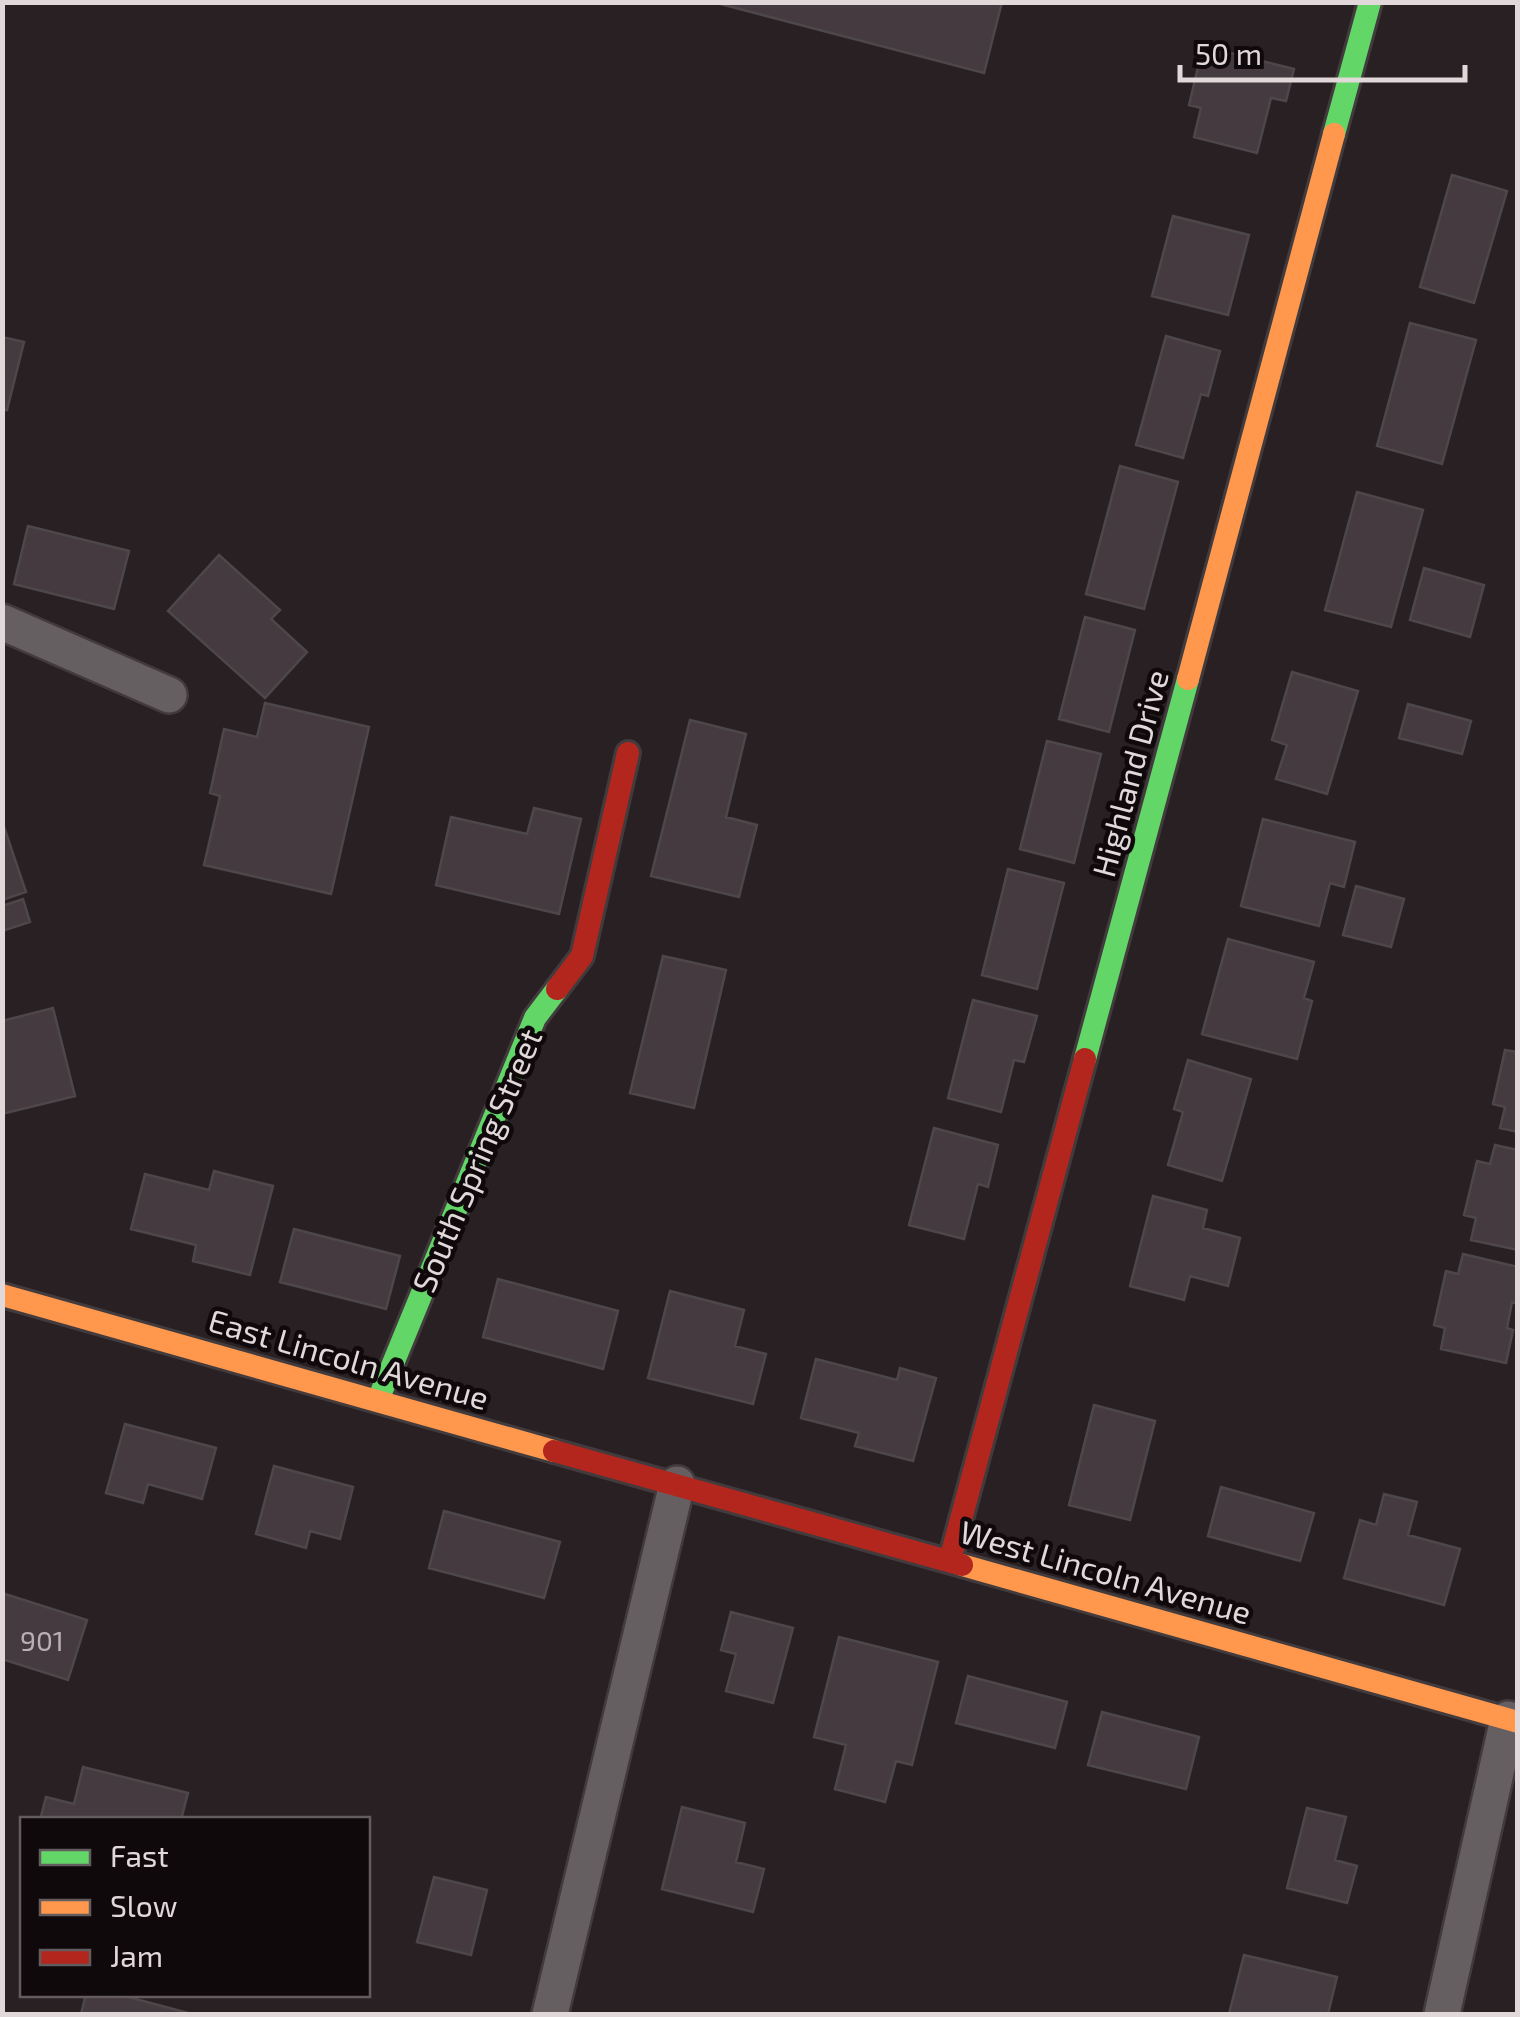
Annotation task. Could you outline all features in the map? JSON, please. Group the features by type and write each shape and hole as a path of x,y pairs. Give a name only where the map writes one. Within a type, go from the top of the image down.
{"street":[{"name":"Highland Drive","path":"950,1560 1370,2"},
{"path":"2,622 169,695"},
{"name":"South Spring Street","path":"378,1400 535,1018 582,956 628,753"},
{"name":"East Lincoln Avenue","path":"2,1296 677,1484"},
{"name":"West Lincoln Avenue","path":"677,1484 1513,1721"},
{"path":"550,2014 677,1484"},
{"path":"1442,2014 1513,1721"}],"building":[{"path":"713,2 1002,2 984,73"},
{"path":"1203,46 1294,69 1286,101 1271,98 1257,153 1194,137 1201,108 1189,105"},
{"path":"1452,175 1507,191 1474,303 1420,287"},
{"path":"1173,216 1249,235 1228,315 1152,296"},
{"path":"1410,323 1476,340 1442,464 1377,446"},
{"path":"1166,336 1220,351 1208,396 1201,394 1183,458 1136,445"},
{"path":"2,337 24,342 7,410 2,409"},
{"path":"1120,466 1178,482 1144,609 1086,594"},
{"path":"1357,492 1423,510 1391,627 1325,610"},
{"path":"28,526 129,551 114,609 14,584"},
{"path":"219,555 280,610 271,619 307,652 265,698 168,611"},
{"path":"1424,568 1484,585 1470,637 1410,620"},
{"path":"1085,617 1135,630 1109,732 1059,719"},
{"path":"1292,672 1358,691 1327,794 1276,779 1287,745 1272,740"},
{"path":"265,703 369,727 331,894 204,865 220,796 210,793 224,729 257,737"},
{"path":"1408,704 1471,721 1462,754 1399,738"},
{"path":"690,720 746,734 726,817 757,825 739,897 651,876"},
{"path":"1047,741 1101,754 1074,863 1020,849"},
{"path":"534,808 581,819 559,914 436,885 451,817 527,834"},
{"path":"1263,819 1355,842 1344,887 1330,883 1319,926 1241,906"},
{"path":"2,821 26,892 2,900"},
{"path":"1008,869 1064,883 1037,989 982,975"},
{"path":"1356,886 1404,899 1391,947 1343,935"},
{"path":"23,899 30,922 2,931 2,906"},
{"path":"1228,939 1314,962 1304,998 1312,1001 1297,1059 1202,1034"},
{"path":"663,956 726,970 694,1108 630,1093"},
{"path":"973,1000 1037,1016 1024,1062 1014,1060 1001,1112 948,1098"},
{"path":"53,1008 75,1096 2,1114 2,1021"},
{"path":"1505,1050 1518,1052 1518,1132 1500,1128 1505,1107 1493,1104"},
{"path":"1188,1060 1251,1079 1222,1181 1168,1165 1183,1112 1174,1109"},
{"path":"934,1128 998,1145 988,1187 978,1184 964,1239 909,1225"},
{"path":"1495,1145 1518,1150 1518,1250 1471,1240 1476,1218 1464,1215 1477,1161 1490,1164"},
{"path":"214,1171 273,1186 250,1275 193,1261 196,1245 131,1229 145,1174 209,1190"},
{"path":"1153,1196 1207,1210 1203,1228 1240,1238 1228,1286 1190,1276 1184,1300 1130,1286"},
{"path":"294,1229 400,1256 386,1309 280,1282"},
{"path":"1463,1254 1518,1267 1518,1304 1512,1302 1507,1328 1513,1330 1506,1363 1441,1349 1445,1328 1434,1325 1446,1271 1458,1274"},
{"path":"498,1279 618,1311 603,1369 483,1337"},
{"path":"670,1291 744,1310 735,1346 766,1354 753,1404 648,1378"},
{"path":"816,1359 897,1380 900,1368 936,1378 913,1461 855,1446 859,1433 801,1418"},
{"path":"1094,1405 1155,1421 1130,1520 1069,1505"},
{"path":"125,1424 216,1448 202,1499 148,1484 143,1503 106,1493"},
{"path":"274,1466 353,1487 340,1539 310,1531 306,1548 256,1534"},
{"path":"1221,1487 1314,1513 1300,1561 1208,1536"},
{"path":"1384,1494 1417,1502 1408,1535 1460,1549 1444,1605 1344,1578 1360,1520 1376,1525"},
{"path":"444,1511 560,1542 544,1598 429,1568"},
{"path":"2,1593 87,1620 68,1680 2,1659"},
{"path":"731,1612 793,1628 773,1703 726,1691 736,1654 721,1650"},
{"path":"839,1637 938,1662 912,1765 896,1761 885,1802 835,1789 846,1745 814,1737"},
{"path":"968,1676 1067,1702 1055,1748 956,1723"},
{"path":"1102,1712 1199,1737 1186,1789 1088,1765"},
{"path":"83,1767 188,1793 182,1817 41,1817 46,1797 74,1804"},
{"path":"682,1807 745,1823 736,1862 764,1869 753,1912 662,1889"},
{"path":"1307,1808 1346,1817 1335,1860 1357,1866 1347,1903 1287,1888"},
{"path":"434,1877 487,1890 471,1955 417,1942"},
{"path":"1244,1955 1337,1977 1328,2014 1229,2014"},
{"path":"85,1997 128,1997 192,2014 81,2014"}],"traffic: fast":[{"path":"1334,134 1370,2"},
{"path":"1085,1059 1188,679"},
{"path":"378,1400 535,1018 557,989"}],"traffic: slow":[{"path":"1188,679 1334,134"},
{"path":"2,1295 554,1451"},
{"path":"962,1565 1518,1722"}],"traffic: jam":[{"path":"557,989 582,956 628,753"},
{"path":"950,1560 1085,1059"},
{"path":"554,1451 962,1565"}]}
